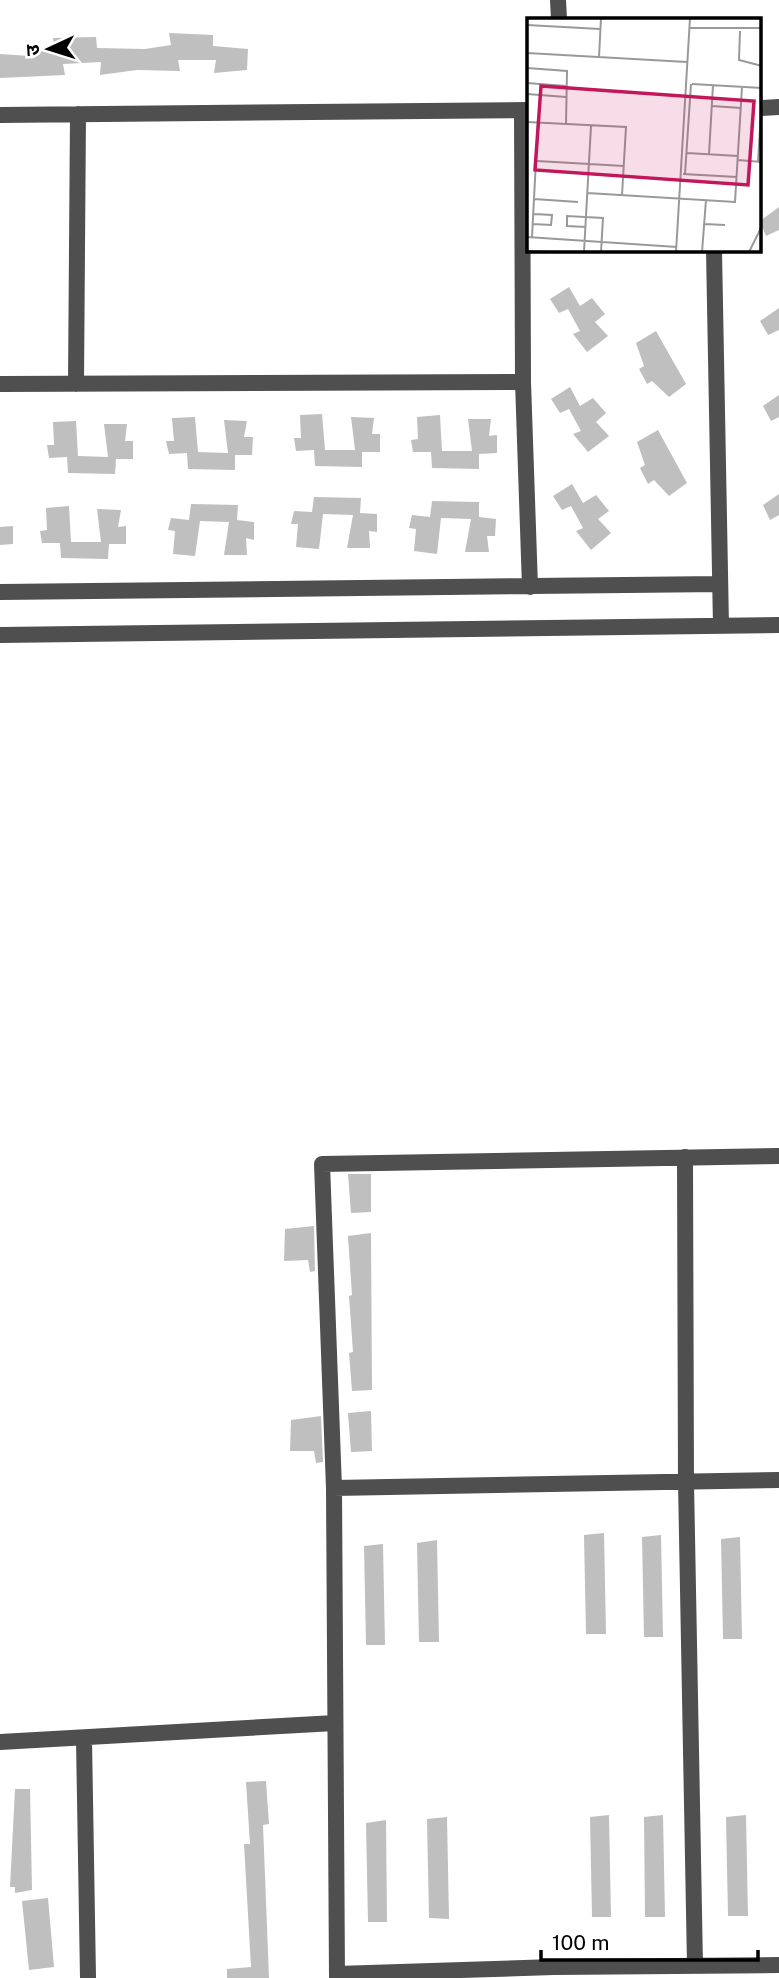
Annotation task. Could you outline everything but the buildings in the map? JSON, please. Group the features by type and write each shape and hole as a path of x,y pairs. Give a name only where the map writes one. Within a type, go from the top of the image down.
{"street":[{"path":"558,0 559,18"},
{"path":"0,115 525,110 523,382 530,587"},
{"path":"76,384 78,114"},
{"path":"714,252 721,626"},
{"path":"0,384 523,382"},
{"path":"0,592 720,584"},
{"path":"0,635 779,625"},
{"path":"779,1156 322,1164 334,1488 337,1976 779,1965"},
{"path":"685,1157 686,1482 695,1965"},
{"path":"334,1488 779,1480"},
{"path":"0,1742 335,1723"},
{"path":"84,1739 88,1978"}]}
